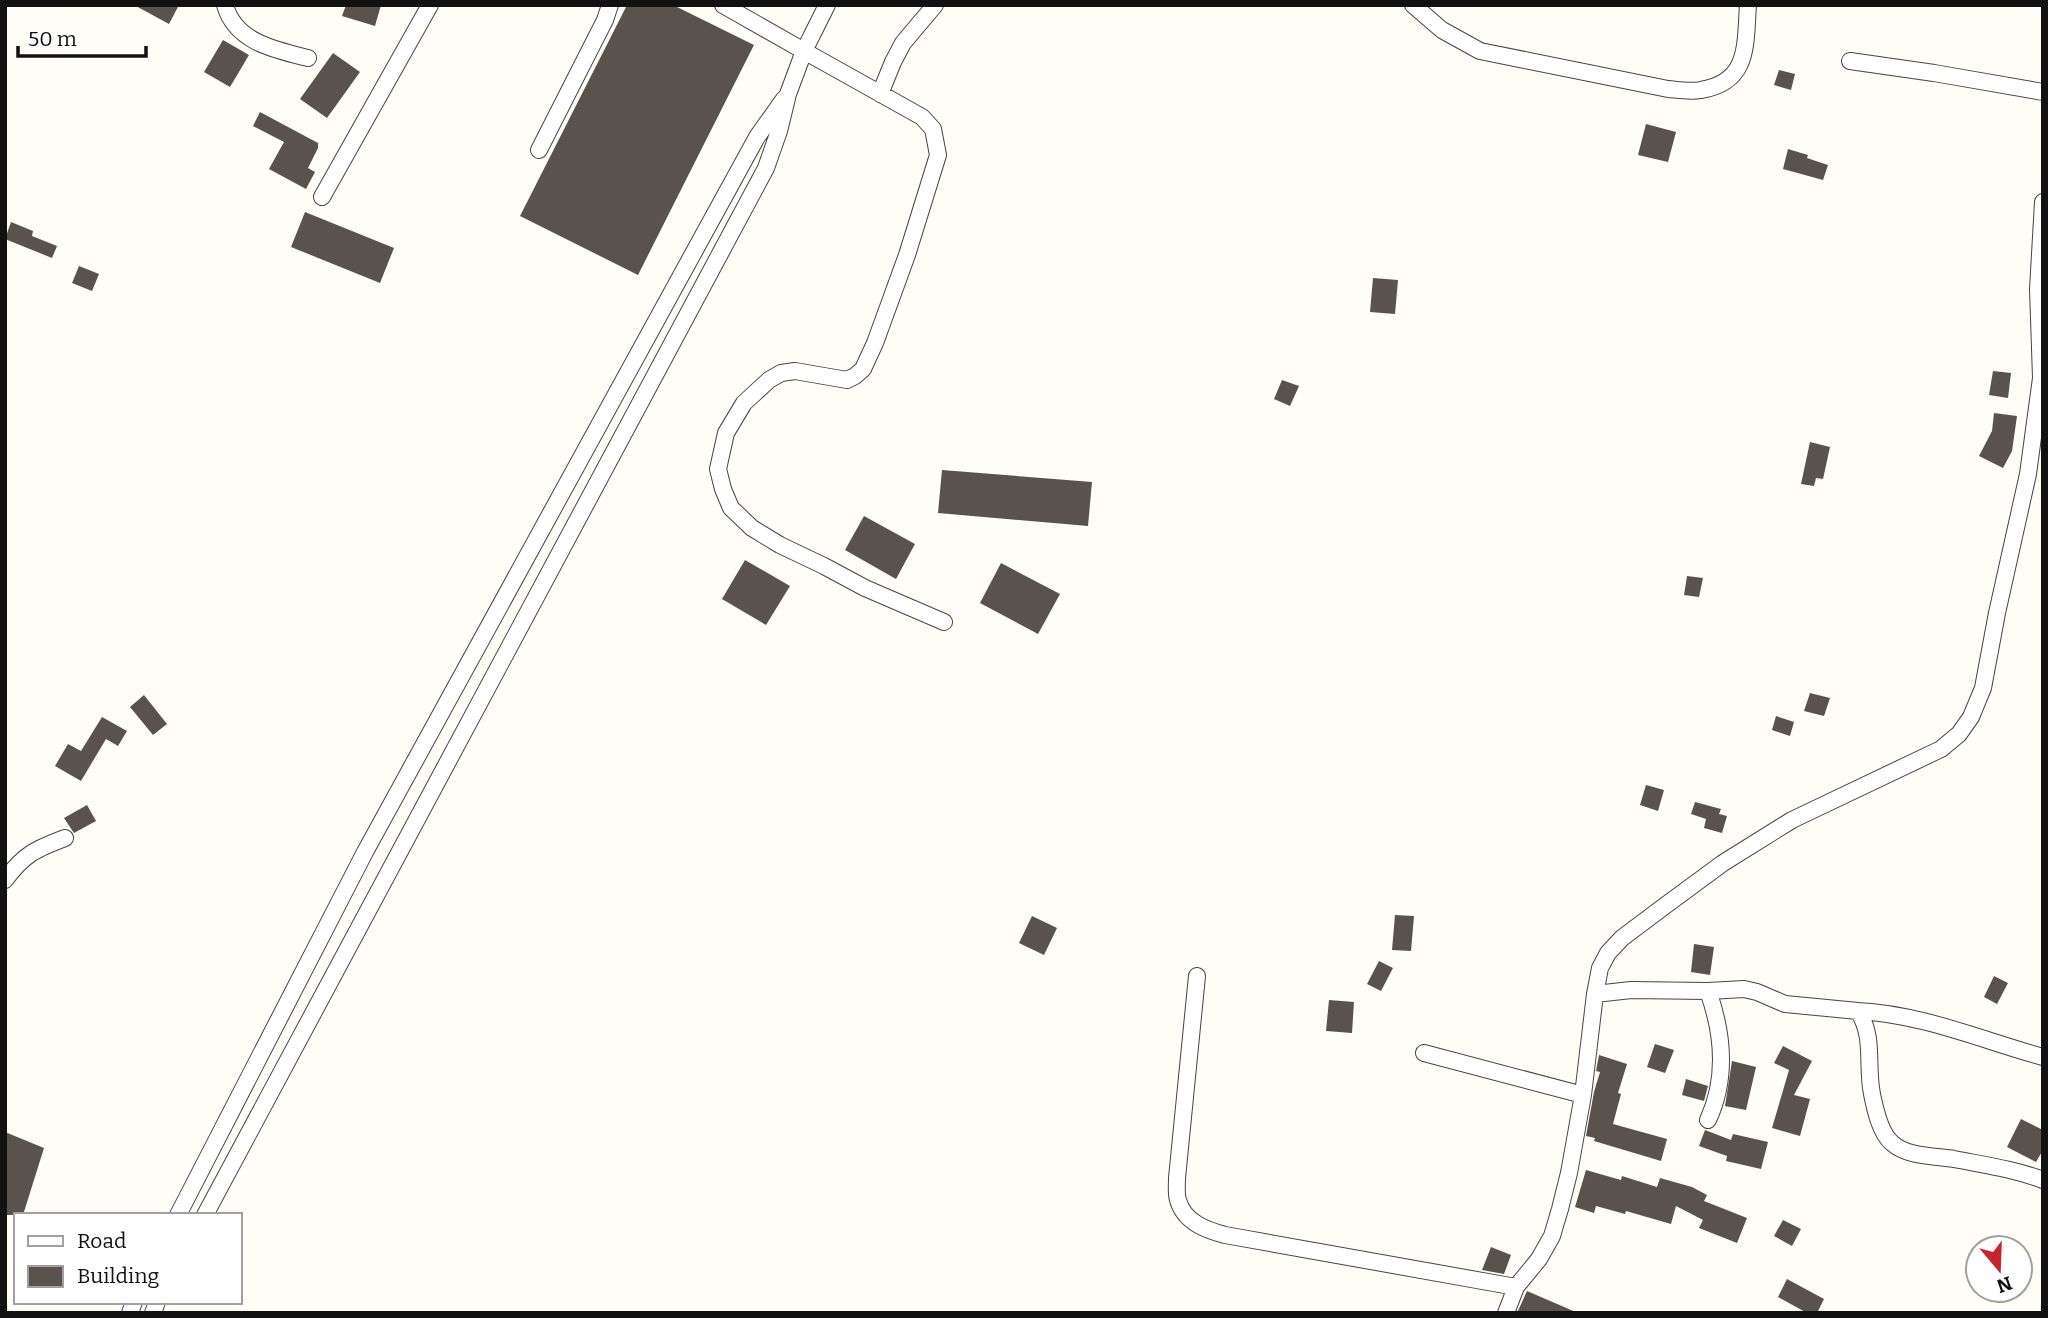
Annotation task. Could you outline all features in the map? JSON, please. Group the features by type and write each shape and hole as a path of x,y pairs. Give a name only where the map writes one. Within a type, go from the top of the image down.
{"street":[{"path":"225,5 229,19 251,39 267,47 308,58"},
{"path":"322,197 430,5"},
{"path":"539,150 605,20 610,5"},
{"path":"723,5 922,117 933,129 938,155 907,255 863,369 847,380 795,372 781,373 763,384 744,403 726,433 718,469 723,489 731,508 752,528 780,545 864,588 944,622"},
{"path":"206,1213 766,168 804,51 827,5"},
{"path":"880,94 892,62 903,43 935,5"},
{"path":"1413,5 1442,30 1480,51 1668,89 1700,91 1731,79 1741,64 1746,47 1748,5"},
{"path":"1850,61 2043,92"},
{"path":"179,1213 372,840 757,136 788,94"},
{"path":"1506,1313 1516,1287 1539,1259 1552,1237 1569,1173 1583,1095 1595,993 1600,968 1608,953 1622,938 1723,863 1792,820 1941,749 1959,734 1971,717 1983,688 2028,474 2042,378 2038,289 2043,202"},
{"path":"5,880 29,854 65,838"},
{"path":"1197,976 1177,1178 1178,1199 1184,1212 1195,1223 1225,1235 1516,1287"},
{"path":"1595,993 1744,989 1785,1004 1878,1012 1916,1019 2043,1058"},
{"path":"1708,991 1721,1034 1721,1063 1716,1097 1708,1120"},
{"path":"1857,1011 1864,1021 1870,1041 1870,1086 1874,1102 1890,1142 1912,1152 2020,1172 2043,1180"},
{"path":"1424,1053 1583,1095"}],"building":[{"path":"134,5 179,5 169,24"},
{"path":"346,5 381,5 375,26 342,16"},
{"path":"627,5 673,5 754,45 638,275 520,216"},
{"path":"223,40 249,55 230,87 204,72"},
{"path":"333,53 360,72 327,118 300,99"},
{"path":"1779,70 1795,74 1791,90 1774,85"},
{"path":"260,112 318,143 308,168 315,172 306,189 269,169 284,142 253,126"},
{"path":"1646,124 1676,132 1668,162 1638,155"},
{"path":"1788,149 1828,165 1823,180 1783,169"},
{"path":"305,212 394,248 380,283 291,247"},
{"path":"11,222 33,231 32,236 57,246 52,258 5,239"},
{"path":"79,266 99,274 92,291 72,283"},
{"path":"1373,278 1398,280 1395,314 1370,312"},
{"path":"1993,371 2011,373 2008,398 1989,395"},
{"path":"1282,380 1299,386 1290,406 1274,399"},
{"path":"1994,413 2017,416 2012,451 2003,468 1979,456 1992,431"},
{"path":"1810,442 1830,447 1823,479 1816,478 1814,486 1801,484"},
{"path":"942,470 1092,482 1088,526 938,513"},
{"path":"864,516 915,544 896,579 845,550"},
{"path":"745,560 790,586 766,625 722,599"},
{"path":"1001,563 1060,594 1038,634 980,603"},
{"path":"1687,576 1703,578 1699,597 1684,595"},
{"path":"1810,693 1830,698 1824,716 1804,711"},
{"path":"144,695 167,724 153,735 130,707"},
{"path":"1776,716 1794,722 1790,736 1772,730"},
{"path":"102,717 127,731 118,746 106,739 81,781 55,766 68,744 81,751"},
{"path":"1646,785 1664,790 1658,811 1640,805"},
{"path":"1695,802 1721,809 1719,814 1727,816 1722,833 1704,828 1706,819 1691,814"},
{"path":"87,805 96,821 74,833 64,818"},
{"path":"1395,915 1414,916 1411,951 1392,950"},
{"path":"1032,916 1057,928 1044,955 1019,943"},
{"path":"1694,944 1714,947 1710,975 1691,972"},
{"path":"1379,961 1393,968 1381,991 1367,984"},
{"path":"1994,976 2008,983 1997,1004 1984,997"},
{"path":"1329,1000 1354,1002 1352,1033 1326,1031"},
{"path":"1655,1044 1674,1050 1665,1073 1647,1067"},
{"path":"1783,1046 1812,1061 1794,1095 1810,1099 1800,1136 1772,1128 1789,1070 1774,1063"},
{"path":"1599,1055 1627,1064 1618,1093 1621,1094 1613,1124 1667,1139 1661,1161 1594,1141 1595,1138 1586,1136 1600,1072 1596,1071"},
{"path":"1732,1061 1756,1067 1746,1110 1725,1106"},
{"path":"1686,1079 1708,1086 1704,1101 1682,1095"},
{"path":"2021,1119 2043,1130 2043,1150 2036,1162 2007,1147"},
{"path":"1705,1130 1731,1140 1733,1134 1768,1142 1761,1169 1726,1161 1727,1156 1699,1146"},
{"path":"5,1132 44,1148 24,1213 5,1215"},
{"path":"1586,1170 1621,1180 1622,1176 1657,1187 1660,1178 1692,1187 1707,1195 1704,1201 1747,1218 1737,1243 1699,1228 1703,1220 1676,1206 1671,1224 1626,1211 1625,1214 1596,1206 1594,1213 1575,1207"},
{"path":"1783,1220 1801,1229 1792,1246 1774,1236"},
{"path":"1491,1247 1511,1255 1504,1274 1482,1270"},
{"path":"1787,1279 1824,1299 1817,1313 1807,1313 1778,1297"},
{"path":"1527,1291 1578,1313 1517,1313"}]}
